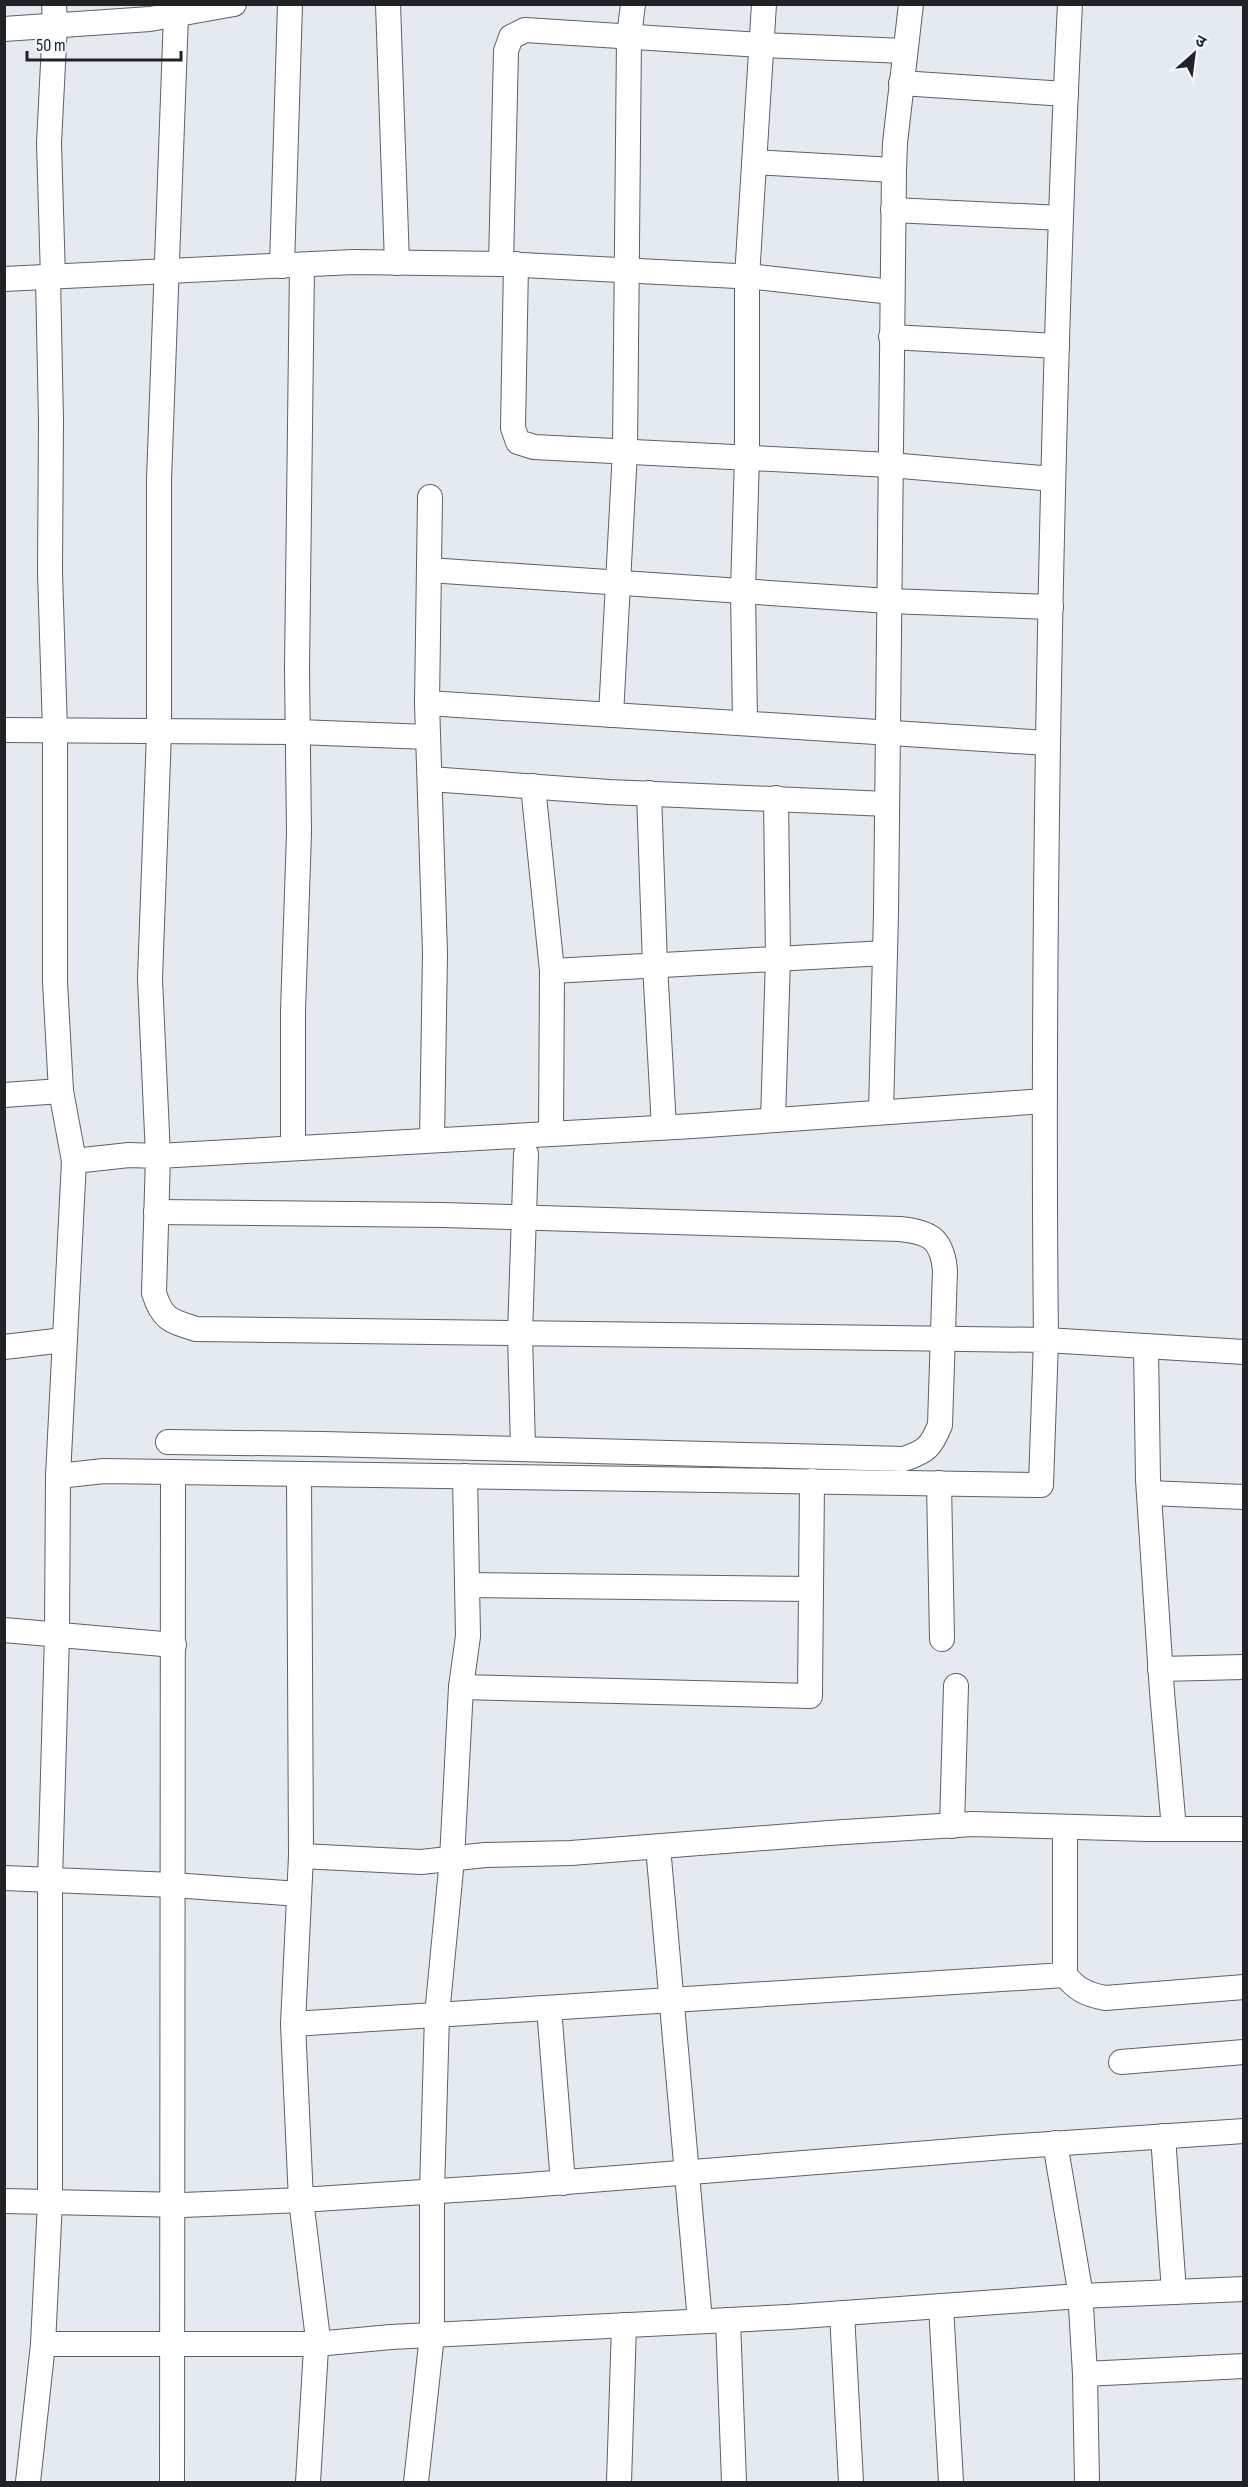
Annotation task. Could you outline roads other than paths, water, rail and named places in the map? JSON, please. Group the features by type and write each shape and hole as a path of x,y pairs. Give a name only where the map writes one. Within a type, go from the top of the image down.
{"street":[{"path":"4,29 54,14 149,12 176,15 234,4"},
{"path":"290,4 299,833 293,1011 292,1147"},
{"path":"388,4 397,263"},
{"path":"611,714 625,451 629,37 633,4"},
{"path":"745,722 743,590 747,458 747,277 764,4"},
{"path":"881,1112 885,953 894,170 911,4"},
{"path":"58,1476 104,1471 1041,1485 1046,1340 1044,1101 1047,743 1057,345 1070,4"},
{"path":"27,2482 43,2344 50,2202 50,1880 57,1635 58,1476 74,1161 61,1091 55,982 55,730 50,572 49,143 54,14"},
{"path":"176,15 159,480 159,732 150,979 158,1156 154,1293 160,1311 175,1323 196,1329 1046,1340 1244,1352"},
{"path":"905,51 761,45 525,30 511,37 506,51 508,264 513,428 518,442 534,447 890,465 1053,479"},
{"path":"902,83 1066,94"},
{"path":"754,162 894,170"},
{"path":"893,210 1061,218"},
{"path":"4,279 292,266 397,263 508,264 747,277 892,292"},
{"path":"891,337 1057,345"},
{"path":"430,497 427,703 435,953 432,1140"},
{"path":"429,570 889,601 1050,607"},
{"path":"427,703 1047,743"},
{"path":"4,730 298,732 428,737"},
{"path":"430,779 649,793 887,804"},
{"path":"533,786 552,971 551,1133"},
{"path":"649,793 664,1127"},
{"path":"773,1120 778,958 776,798"},
{"path":"552,971 885,953"},
{"path":"6,1089 61,1091"},
{"path":"74,1161 129,1155 158,1156 664,1127 1044,1101"},
{"path":"523,1448 520,1334 526,1155"},
{"path":"156,1212 524,1217 918,1230 930,1235 944,1255 945,1270 940,1425 933,1442 924,1452 904,1459 523,1448 168,1442"},
{"path":"4,1347 64,1340"},
{"path":"1146,1346 1149,1493 1160,1669 1174,1829"},
{"path":"172,2482 173,1472"},
{"path":"299,1474 301,1856 293,2024 301,2200 317,2331 308,2482"},
{"path":"416,2482 432,2335 432,2192 437,2015 452,1859 461,1687 468,1636 465,1476"},
{"path":"461,1687 810,1696 812,1481"},
{"path":"939,1483 942,1639"},
{"path":"1149,1493 1244,1497"},
{"path":"467,1585 811,1589"},
{"path":"4,1630 174,1645"},
{"path":"1160,1669 1244,1667"},
{"path":"952,1826 956,1686"},
{"path":"301,1856 421,1862 952,1826 1244,1829"},
{"path":"1065,1827 1065,1975 1076,1988 1087,1994 1105,1998 1244,1987"},
{"path":"658,1847 700,2321"},
{"path":"4,1878 173,1885 299,1894"},
{"path":"293,2024 1065,1975"},
{"path":"549,2008 562,2182"},
{"path":"1122,2062 1244,2052"},
{"path":"4,2201 171,2204 301,2200 686,2173 1055,2143 1244,2131"},
{"path":"1163,2136 1174,2292"},
{"path":"1055,2143 1080,2296 1085,2374 1087,2482"},
{"path":"43,2344 316,2344 432,2335 842,2313 1080,2296 1244,2289"},
{"path":"941,2306 951,2482"},
{"path":"842,2313 851,2482"},
{"path":"728,2320 735,2482"},
{"path":"619,2482 624,2325"},
{"path":"1085,2374 1244,2366"}]}
